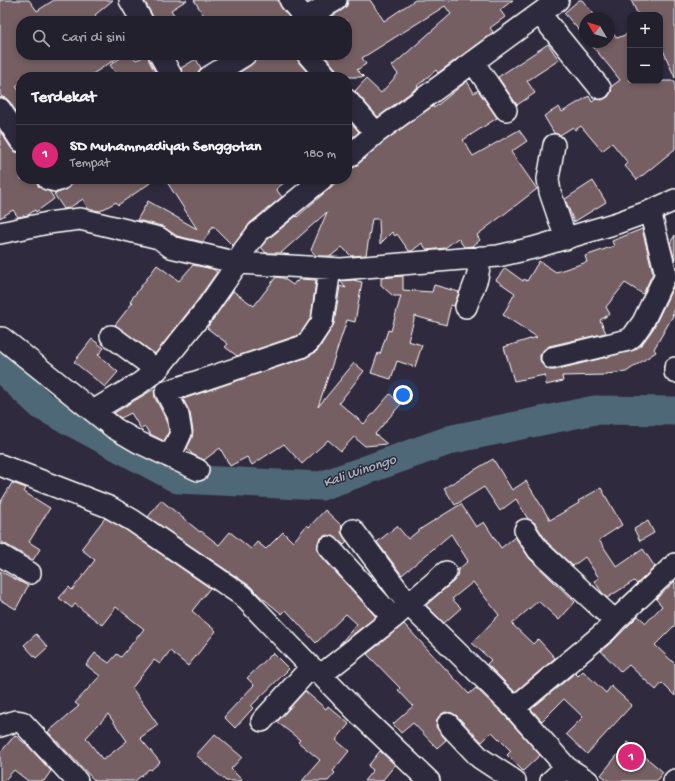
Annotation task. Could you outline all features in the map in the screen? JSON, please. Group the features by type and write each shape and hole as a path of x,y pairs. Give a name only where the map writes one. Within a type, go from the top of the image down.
{"street":[{"path":"130,0 139,16"},
{"path":"290,0 300,16"},
{"path":"310,16 336,0"},
{"path":"352,154 376,133 558,0"},
{"path":"540,14 600,88"},
{"path":"163,60 169,72"},
{"path":"217,72 237,60"},
{"path":"312,60 323,72"},
{"path":"474,62 506,110"},
{"path":"352,106 376,133"},
{"path":"0,109 16,133"},
{"path":"554,145 548,179 550,192 566,238"},
{"path":"93,411 140,383 157,370 206,310 258,232 316,184"},
{"path":"0,233 80,218 159,238 171,247 330,269 498,256 617,223 675,200"},
{"path":"552,358 628,340 633,336 643,322 666,274 650,211"},
{"path":"466,306 477,278 481,257"},
{"path":"170,457 181,433 178,415 166,392 301,347 308,343 322,322 330,269"},
{"path":"111,336 157,370"},
{"path":"2,338 114,428 138,442 198,470"},
{"path":"0,465 109,507 132,520 244,596 316,671 429,781"},
{"path":"353,530 408,604 514,708 566,767 588,781"},
{"path":"525,530 538,550 614,621"},
{"path":"329,547 393,618"},
{"path":"0,555 30,573"},
{"path":"514,708 606,631 614,621 675,564"},
{"path":"262,721 316,671 393,618 446,572"},
{"path":"0,726 16,721 22,722 77,781"},
{"path":"448,724 480,758 515,781"},
{"path":"551,781 566,767"}],"building":[{"path":"0,0 29,0 37,11 54,0 113,0 96,16 16,16 16,60 114,60 96,72 16,72 16,111 10,102 0,95"},
{"path":"144,0 187,0 171,10 175,16 152,15"},
{"path":"194,0 278,0 281,7 288,16 204,16"},
{"path":"348,0 370,0 384,21 415,0 513,0 500,10 505,17 490,28 493,32 438,73 436,70 417,86 418,87 378,117 355,91 366,79 381,93 398,74 392,66 451,14 445,6 362,58 366,64 357,70 364,77 352,77 352,72 337,72 328,60 352,60 352,16 332,16 347,6"},
{"path":"579,0 582,0 592,12 579,12 579,30 564,13"},
{"path":"631,0 675,0 675,78 663,50 663,12 637,12"},
{"path":"627,34 627,84 663,84 663,81 675,81 675,149 637,180 625,166 628,163 612,143 602,151 581,126 575,130 573,127 560,135 554,133 544,116 559,107 562,112 589,96 592,102 596,99 602,100 608,97 612,86 620,80 594,48 615,48 615,36 617,38"},
{"path":"548,44 559,60 527,81 535,93 517,105 498,77"},
{"path":"118,60 149,60 155,72 115,72 110,65"},
{"path":"197,60 201,68 198,72 182,72 181,68"},
{"path":"298,60 307,72 240,72 255,61"},
{"path":"467,81 474,93 478,90 497,118 463,140 473,156 519,130 527,141 511,152 537,189 477,235 480,240 473,246 464,247 458,238 445,248 427,250 422,243 412,251 409,251 397,234 395,236 392,232 380,244 379,219 372,219 366,255 351,256 342,247 331,256 316,256 311,250 327,212 281,253 266,253 261,247 267,240 296,216 297,217 334,184 352,184 352,168 383,142 433,106 434,108"},
{"path":"352,124 359,132 352,138"},
{"path":"0,131 11,148 16,152 16,184 38,184 39,187 50,192 54,199 36,212 35,210 28,215 18,217 13,210 0,218"},
{"path":"593,181 606,202 574,222 565,199"},
{"path":"72,184 149,184 118,205 116,202 100,211 88,209 83,199 69,208 64,209 54,194 70,187"},
{"path":"168,184 282,184 276,189 282,197 250,223 233,246 213,226 203,242 177,236 162,226 137,220 148,201 197,229"},
{"path":"642,229 653,273 643,294 625,283 606,307 610,314 600,320 606,333 549,346 540,355 540,360 549,370 555,370 635,350 643,343 653,329 675,283 675,309 672,315 674,314 654,349 656,352 626,372 606,375 562,376 563,381 546,385 545,375 514,381 504,347 537,337 503,315 515,293 496,280 505,268 523,281 524,279 527,281 539,261 556,272 587,262 585,256 614,246 612,241"},
{"path":"675,235 675,261 670,243"},
{"path":"157,265 179,281 193,265 213,269 217,272 196,302 155,354 115,325 133,302 130,301"},
{"path":"403,276 403,290 432,292 434,285 459,292 454,306 451,305 446,325 415,316 408,341 422,345 415,367 397,361 391,379 371,373 378,353 380,354 388,330 391,331 401,296 393,296 381,285 381,278"},
{"path":"276,277 283,278 293,285 299,279 316,280 311,318 300,334 237,356 225,347 228,344 207,328 233,291 254,306"},
{"path":"353,280 362,282 355,322 347,320 318,407 354,363 364,371 339,403 364,424 390,394 401,404 375,434 387,444 365,446 354,437 341,451 328,440 302,464 284,444 252,465 247,457 230,466 220,448 204,460 192,454 187,448 192,438 193,431 190,413 183,399 305,358 314,353 318,350 334,324 340,286 346,288 340,281"},
{"path":"92,339 104,348 98,355 118,372 105,387 74,362"},
{"path":"154,389 155,398 166,419 169,431 164,441 150,434 145,427 141,429 131,413 121,418 114,413"},
{"path":"493,459 512,490 526,481 550,520 579,503 578,501 601,488 622,525 599,540 617,567 643,549 655,567 637,584 634,581 607,598 594,581 599,578 585,557 573,566 547,542 535,523 528,519 516,499 500,511 484,487 455,505 444,488"},
{"path":"12,483 26,488 24,492 50,508 29,542 40,549 33,560 0,541 0,503"},
{"path":"161,500 200,532 201,531 219,545 230,532 251,549 257,542 266,549 283,532 293,542 307,525 309,527 325,510 342,526 341,532 347,542 344,545 333,536 326,535 321,538 318,543 317,550 376,617 339,645 357,624 346,614 316,643 286,610 282,614 250,586 148,517"},
{"path":"461,504 476,527 484,522 501,548 515,537 530,559 575,602 559,620 538,601 512,624 533,644 538,639 555,658 515,692 487,664 491,660 472,643 499,615 473,582 452,599 461,608 444,623 426,605 454,581 458,570 468,561 451,534 402,575 377,542 397,526 408,539 422,528"},
{"path":"105,518 126,530 210,588 192,611 216,631 188,666 170,651 160,664 154,660 132,688 158,725 140,738 160,762 135,781 95,781 48,732 79,706 75,703 100,676 86,665 95,653 109,663 117,654 121,657 144,629 116,607 102,625 75,604 72,608 59,598 69,587 72,590 95,560 81,549","holes":["108,714 127,741 103,760 86,738"]},
{"path":"648,521 654,533 640,541 634,529"},
{"path":"0,571 28,586 16,609 0,600"},
{"path":"675,581 675,625 655,645 675,664 675,696 662,683 656,690 629,665 621,672 601,651 638,616 646,623 662,606 656,599"},
{"path":"404,624 469,694 476,688 505,716 540,755 523,771 507,755 511,751 492,732 482,742 457,716 452,713 445,712 440,715 437,720 436,727 446,740 437,748 413,723 401,733 393,724 413,706 398,690 400,688 367,654"},
{"path":"36,634 48,647 36,658 24,645"},
{"path":"273,653 289,669 251,706 253,708 235,728 224,717 254,685 247,678"},
{"path":"583,671 606,693 611,686 632,705 587,754 566,734 583,717 564,699 542,721 531,709 575,673 578,676"},
{"path":"305,691 326,709 328,706 349,724 336,740 349,751 333,771 335,773 328,781 302,781 320,760 298,742 300,740 277,722"},
{"path":"215,734 242,757 231,769 243,781 226,781 196,755"},
{"path":"15,735 28,746 51,771 44,781 28,781 14,770 4,781 0,781 0,753"},
{"path":"628,742 663,772 656,781 609,781 601,775"},
{"path":"380,751 395,765 382,781 364,781 373,770 368,766"}],"waterway":[{"name":"Kali Winongo","path":"0,367 42,406 178,479 321,486 453,439 595,410 675,411"}],"place":[{"name":"SD Muhammadiyah Senggotan","path":"631,757"}]}
